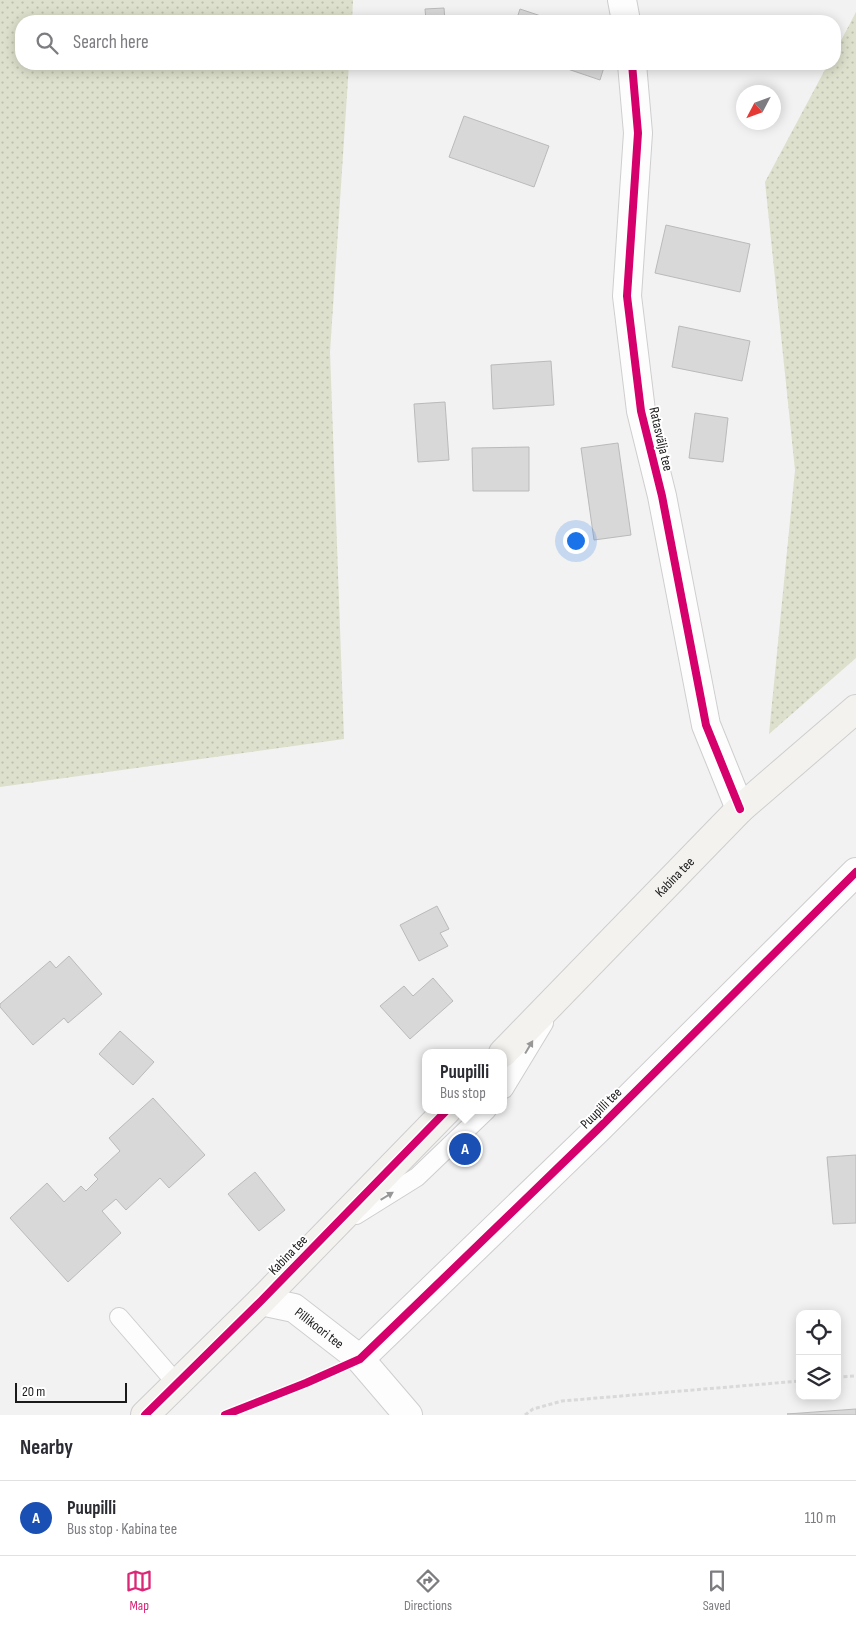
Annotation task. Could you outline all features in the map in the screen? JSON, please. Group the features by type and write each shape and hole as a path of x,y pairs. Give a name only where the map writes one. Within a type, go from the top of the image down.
{"street":[{"path":"622,0 625,15"},
{"name":"Ratasvälja tee","path":"633,70 638,133 627,296 641,411 662,496 706,725 740,809"},
{"name":"Kabina tee","path":"507,1049 740,809 856,709"},
{"name":"Puupilli tee","path":"360,1359 598,1129 856,872"},
{"name":"Kabina tee","path":"145,1415 262,1301 443,1114"},
{"name":"Pillikoori tee","path":"262,1301 294,1308 360,1359 403,1413"}],"lane":[{"path":"507,1084 564,991"},
{"path":"330,1230 417,1177 482,1114"},
{"path":"119,1317 177,1384"}],"path":[{"path":"841,1377 856,1376"},
{"path":"525,1415 534,1409 562,1401 796,1381"}],"green space":[{"path":"0,0 353,0 352,15 15,15 15,70 349,70 330,352 344,739 0,787"},
{"path":"856,12 856,658 769,734 795,470 765,182 825,70 841,70 841,41"}],"building":[{"path":"444,8 445,15 426,15 425,9"},
{"path":"520,9 538,15 518,15"},
{"path":"571,70 603,70 600,80"},
{"path":"464,116 549,146 534,187 449,157"},
{"path":"666,225 750,244 740,292 655,273"},
{"path":"679,326 750,341 742,381 672,367"},
{"path":"551,361 554,405 493,409 491,365"},
{"path":"445,402 449,460 418,462 414,404"},
{"path":"695,413 728,418 723,462 689,458"},
{"path":"618,443 631,535 594,540 581,448"},
{"path":"529,447 529,491 473,491 472,448"},
{"path":"437,906 449,929 440,933 448,946 419,961 400,925"},
{"path":"69,956 102,994 68,1023 64,1018 33,1045 0,1007 0,1004 50,961 56,968"},
{"path":"433,978 453,1001 410,1039 380,1006 404,986 413,996"},
{"path":"120,1031 154,1062 133,1085 99,1054"},
{"path":"153,1098 205,1155 169,1188 160,1178 126,1210 116,1199 102,1211 121,1233 68,1282 10,1218 47,1183 64,1202 81,1186 86,1191 98,1179 94,1175 120,1151 109,1138"},
{"path":"856,1155 856,1223 833,1224 827,1157"},
{"path":"255,1172 285,1210 259,1231 228,1194"},
{"path":"856,1409 856,1415 787,1414"}],"cycle path":[{"path":"633,70 638,133 627,296 641,411 662,496 706,725 740,809"},
{"path":"225,1415 360,1359 598,1129 856,872"},
{"path":"145,1415 261,1301 443,1114"}],"place":[{"name":"Puupilli","path":"465,1149"}]}
